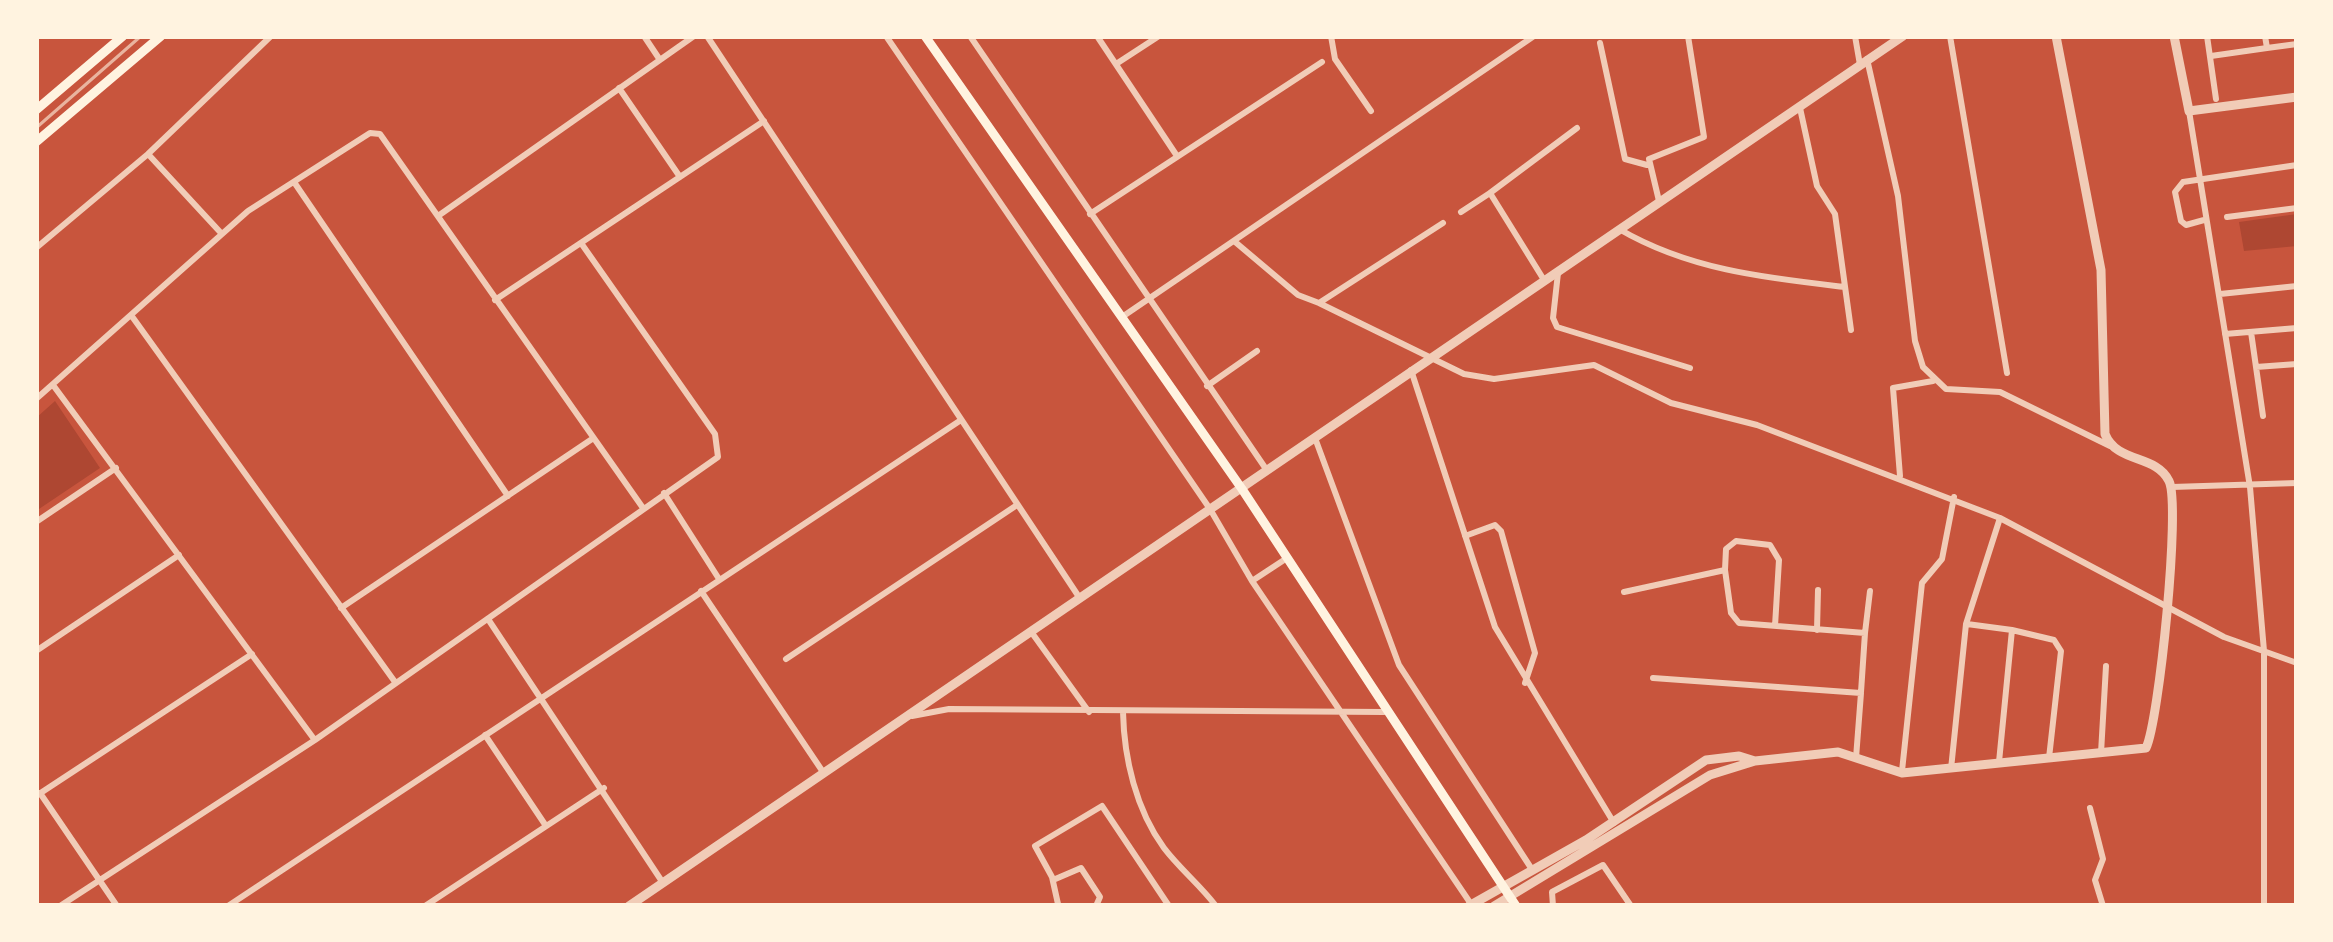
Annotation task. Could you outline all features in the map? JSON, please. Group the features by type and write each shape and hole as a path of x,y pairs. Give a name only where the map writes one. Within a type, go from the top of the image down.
{"main road":[{"path":"36,142 161,36"},
{"path":"925,36 1242,489 1509,896"},
{"path":"36,110 117,39"}],"street":[{"path":"36,248 148,154 271,36"},
{"path":"644,36 661,60"},
{"path":"438,216 694,36"},
{"path":"707,36 1081,600"},
{"path":"886,36 1210,509 1252,581 1470,905 1509,896 1533,871 1706,760 1738,756 1755,761"},
{"path":"970,36 1268,472"},
{"path":"1097,36 1178,157"},
{"path":"1116,64 1160,36"},
{"path":"1331,36 1329,48 1370,111"},
{"path":"1122,317 1534,36"},
{"path":"1647,165 1654,156 1704,137 1688,36"},
{"path":"1855,36 1898,196 1915,341 1933,381"},
{"path":"629,906 1903,36"},
{"path":"1950,36 2007,373"},
{"path":"2056,36 2101,270 2110,446"},
{"path":"2174,36 2250,488 2264,651 2264,906"},
{"path":"2207,36 2216,99"},
{"path":"2265,36 2267,48"},
{"path":"1600,43 1625,159 1647,165"},
{"path":"2210,56 2297,44"},
{"path":"1090,214 1322,62"},
{"path":"620,88 680,177"},
{"path":"2188,111 2297,97"},
{"path":"1799,106 1817,186 1835,214 1851,329"},
{"path":"495,300 764,121"},
{"path":"1461,212 1577,128"},
{"path":"36,399 221,233 370,134 380,134 643,508"},
{"path":"148,154 221,233"},
{"path":"1647,165 1659,201"},
{"path":"2204,220 2186,225 2177,214 2178,185 2297,165"},
{"path":"294,182 508,496"},
{"path":"1490,193 1544,280"},
{"path":"2227,217 2297,208"},
{"path":"1318,303 1442,223"},
{"path":"1619,229 1686,260 1732,273 1845,287"},
{"path":"1234,241 1298,295 1478,379 1594,364 1671,403 1757,425 1954,497 2224,637 2297,663"},
{"path":"60,906 315,740 710,464 719,445 581,243"},
{"path":"1559,270 1552,318 1557,327 1690,368"},
{"path":"2220,294 2297,286"},
{"path":"131,315 396,684"},
{"path":"2225,334 2297,328"},
{"path":"2252,332 2263,416"},
{"path":"1207,386 1257,351"},
{"path":"2256,367 2297,364"},
{"path":"1411,370 1496,627 1525,683 1614,823"},
{"path":"1494,906 1710,775 1755,761 1818,751 1901,772 2146,748 2167,606 2172,487 2158,468 2000,392 1964,393 1933,381 1893,388 1900,477"},
{"path":"53,385 315,740"},
{"path":"228,906 962,420"},
{"path":"1316,438 1399,665 1533,871"},
{"path":"341,608 592,439"},
{"path":"36,522 116,468"},
{"path":"2172,487 2297,483"},
{"path":"664,494 719,579"},
{"path":"1901,772 1922,583 1942,559 1954,497"},
{"path":"786,659 1017,505"},
{"path":"1951,769 1966,624 2000,518"},
{"path":"1465,536 1495,525 1501,531 1535,653 1525,683"},
{"path":"1775,626 1775,549 1729,543 1725,570 1734,620 1775,626 1865,633"},
{"path":"36,651 179,555"},
{"path":"1252,581 1287,558"},
{"path":"1624,592 1725,570"},
{"path":"1817,630 1818,590"},
{"path":"701,591 825,775"},
{"path":"1856,758 1870,591"},
{"path":"488,620 663,883"},
{"path":"1966,624 2054,640 2061,651 2049,761"},
{"path":"1999,766 2012,630"},
{"path":"1032,633 1089,712"},
{"path":"117,906 38,795 252,654"},
{"path":"2101,756 2105,666"},
{"path":"1653,678 1861,693"},
{"path":"909,717 949,709 1384,712"},
{"path":"1124,712 1126,756 1150,824 1163,847 1216,906"},
{"path":"485,735 546,826"},
{"path":"425,906 604,788"},
{"path":"1042,906 1058,905 1053,880 1035,846 1102,806 1169,906"},
{"path":"2090,808 2103,859 2095,880 2103,906"},
{"path":"1585,855 1593,868"},
{"path":"1053,880 1081,868 1100,897 1096,906"},
{"path":"1552,906 1552,892 1593,868 1607,868 1631,906"}],"shaded area":[{"path":"2297,214 2297,246 2244,251 2239,222"},
{"path":"55,401 100,468 36,511 36,418"}],"railway":[{"path":"36,128 141,36"}]}
